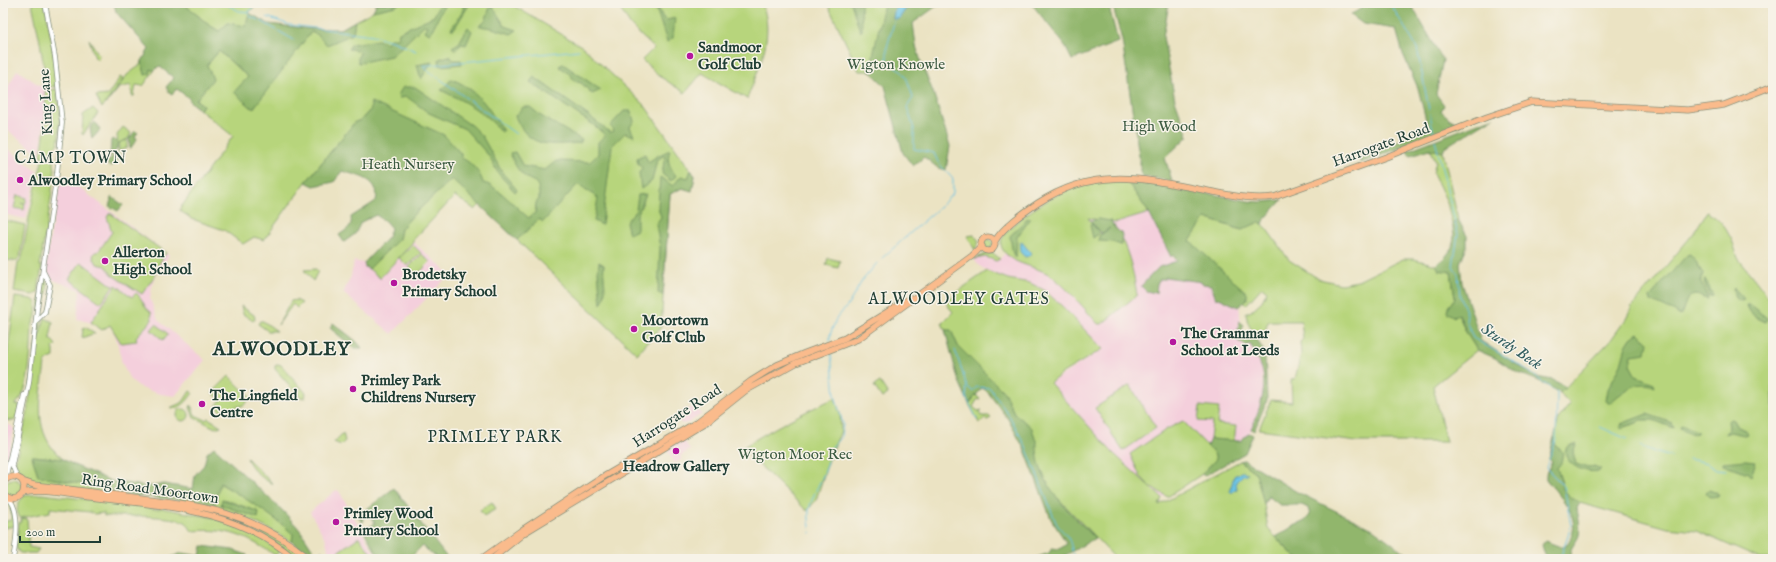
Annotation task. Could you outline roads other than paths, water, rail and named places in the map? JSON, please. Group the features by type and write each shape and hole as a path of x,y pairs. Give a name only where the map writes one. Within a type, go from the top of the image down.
{"highway":[{"name":"Harrogate Road","path":"993,239 1034,206 1052,194 1072,185 1088,181 1120,178 1236,196 1265,198 1274,197 1487,117 1532,102 1688,110 1724,104 1773,86"},
{"path":"984,238 993,239 994,248 990,251 984,248 982,242 984,238"},
{"name":"Harrogate Road","path":"492,559 524,533 715,409 751,380 777,365 805,352 845,338 888,314 984,248"},
{"name":"Harrogate Road","path":"627,466 642,461 705,423 745,391 758,383 796,363 844,346 865,334 888,314"},
{"path":"858,330 860,335 865,334"},
{"path":"684,430 703,422 705,423"},
{"path":"660,444 663,446 671,441 675,441"},
{"path":"481,559 535,521 612,471 615,474 627,466"},
{"path":"4,482 10,477 17,477 22,481 24,486 21,495"},
{"name":"Ring Road Moortown","path":"22,481 34,485 171,502 214,509 260,526 292,545 310,559"},
{"name":"Ring Road Moortown","path":"5,495 13,499 30,491 67,494 176,508 207,514 227,520 254,532 274,543 295,559"},
{"path":"488,554 496,551 499,553"}],"street":[{"name":"King Lane","path":"17,477 12,465 28,391 42,271 57,173 62,124 56,57 45,3"},
{"path":"36,320 44,313 50,286 42,271"},
{"path":"41,281 46,278"},
{"path":"37,311 42,314"},
{"name":"King Lane","path":"4,482 30,371"},
{"path":"5,495 15,508"},
{"path":"13,559 16,526 15,508 21,495"}],"water":[{"path":"897,3 910,3 899,19 893,19 894,11"},
{"path":"1021,241 1031,253 1029,256 1025,257 1020,252"},
{"path":"1243,471 1248,474 1243,475 1236,482 1237,489 1231,493 1230,491 1234,476"}],"waterway":[{"path":"224,3 239,11 248,12"},
{"path":"249,12 256,3"},
{"name":"Sturdy Beck","path":"1390,3 1417,48 1434,135"},
{"path":"249,12 249,16 261,21 294,40"},
{"path":"267,17 290,25 373,35 416,51"},
{"path":"881,259 941,206 953,193 953,179 939,164 934,153 914,149 914,129 907,107 913,98 911,91 902,72 887,62 887,47 895,19"},
{"path":"516,134 422,66 579,50"},
{"name":"Sturdy Beck","path":"1435,140 1458,234 1453,266 1458,274 1460,296 1467,314 1466,321 1473,338 1523,367 1557,393 1556,440 1546,468 1564,486 1571,526 1560,559"},
{"path":"830,341 830,335 836,319 848,305 862,281 877,263"},
{"path":"955,350 967,386 972,391 977,387 990,388 1012,421 1032,461 1055,520 1059,528 1067,536 1072,551"},
{"path":"811,533 809,516 811,502 827,466 829,450 841,437 843,424 835,395 831,354"},
{"path":"967,386 966,397 977,419"},
{"path":"1600,427 1627,439"},
{"path":"1640,446 1672,457"},
{"path":"1689,459 1707,463 1716,469 1726,470"},
{"path":"1073,554 1075,559"}],"place":[{"name":"Sandmoor Golf Club","path":"690,56"},
{"name":"Alwoodley Primary School","path":"20,180"},
{"name":"Allerton High School","path":"105,261"},
{"name":"Brodetsky Primary School","path":"394,283"},
{"name":"Moortown Golf Club","path":"634,329"},
{"name":"The Grammar School at Leeds","path":"1173,342"},
{"name":"Primley Park Childrens Nursery","path":"353,389"},
{"name":"The Lingfield Centre","path":"202,404"},
{"name":"Headrow Gallery","path":"676,451"},
{"name":"Primley Wood Primary School","path":"336,522"}],"district":[{"name":"CAMP TOWN","path":"71,159"},
{"name":"ALWOODLEY GATES","path":"959,300"},
{"name":"ALWOODLEY","path":"282,350"},
{"name":"PRIMLEY PARK","path":"495,438"}],"park label":[{"name":"Wigton Knowle","path":"896,64"},
{"name":"High Wood","path":"1159,126"},
{"name":"Heath Nursery","path":"408,164"},
{"name":"Wigton Moor Rec","path":"795,454"}]}
